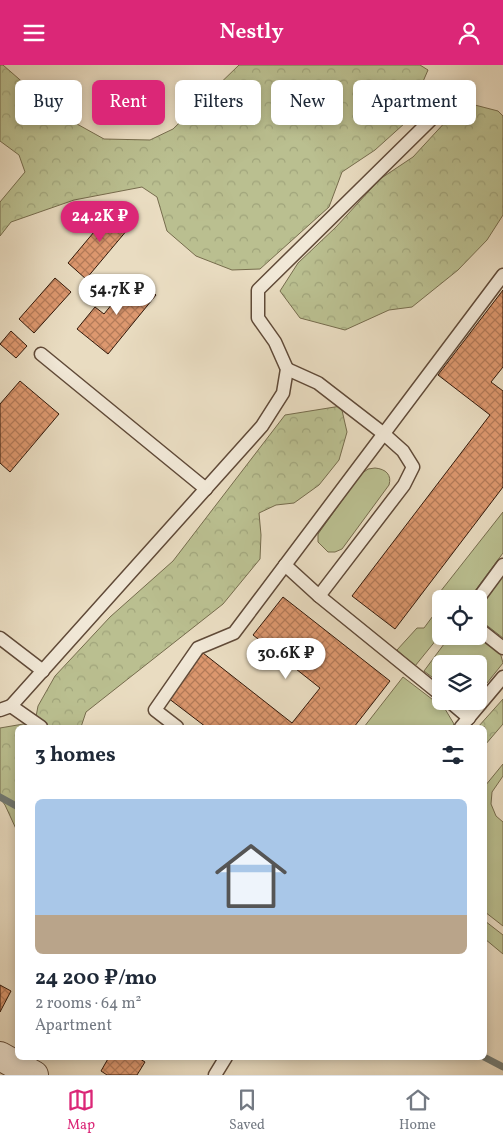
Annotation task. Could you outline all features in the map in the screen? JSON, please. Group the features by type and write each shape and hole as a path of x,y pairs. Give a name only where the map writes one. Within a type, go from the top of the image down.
{"street":[{"path":"0,1056 34,1075"}],"lane":[{"path":"37,725 6,709 43,671 262,426 283,393 288,369 275,342 258,318 258,290 426,125"},
{"path":"174,725 155,710 198,648 234,633 503,275"},
{"path":"41,354 206,489"},
{"path":"288,369 318,383 384,434 403,451 413,467 404,485 319,595"},
{"path":"285,565 432,688"},
{"path":"485,590 503,565"},
{"path":"487,635 503,648"},
{"path":"0,638 43,671"},
{"path":"456,710 465,723 503,677"},
{"path":"215,1075 224,1060"}],"green space":[{"path":"0,65 3,65 20,80 15,80 15,125 79,125 104,139 150,140 173,129 177,125 261,125 261,80 224,80 239,65 420,65 428,70 424,80 353,80 353,125 403,125 375,150 342,172 329,207 260,269 232,270 196,256 167,231 157,197 142,187 74,200 11,222 0,236 0,202 25,172 19,155 0,141"},
{"path":"476,105 498,111 503,116 503,215 487,240 458,270 412,307 389,310 345,330 300,318 280,291 298,263 336,227 380,179 413,157 442,125 476,125"},
{"path":"341,406 347,432 339,460 319,485 294,503 276,505 259,513 261,535 260,559 223,604 86,712 82,725 18,725 35,722 38,706 55,676 110,617 173,561 285,415"},
{"path":"375,468 389,475 389,485 342,549 328,552 318,542 318,534 361,474 368,469"},
{"path":"503,512 503,553 476,590 442,590"},
{"path":"503,574 503,638 487,625 487,597"},
{"path":"432,617 432,645 415,666 397,650 417,628 424,628"},
{"path":"487,643 500,652 503,663 487,683 487,655 436,655 443,645 487,645"},
{"path":"432,660 432,677 424,671"},
{"path":"403,677 432,699 432,710 446,710 453,725 366,725"},
{"path":"503,699 503,724 487,743 487,725 480,725"},
{"path":"15,725 15,827 0,798 0,728"},
{"path":"503,764 503,776 492,792 491,804 496,816 503,822 503,926 487,914 487,784"},
{"path":"487,923 503,935 503,954 487,941"}],"building":[{"path":"115,207 133,223 86,279 68,263"},
{"path":"134,277 156,295 108,354 77,329 95,307 104,314"},
{"path":"55,278 71,292 34,333 19,319"},
{"path":"503,290 503,367 491,382 503,391 503,487 395,629 352,596 490,415 438,375"},
{"path":"11,331 27,346 16,358 0,344"},
{"path":"20,381 59,414 10,472 0,463 0,404"},
{"path":"283,597 390,681 356,725 203,725 168,698 203,653 292,723 320,688 253,635"},
{"path":"0,985 11,991 0,1012"},
{"path":"107,1060 142,1060 145,1062 137,1075 107,1075 101,1071"}],"waterway":[{"path":"0,797 15,805"},
{"path":"487,1059 503,1067"}]}
